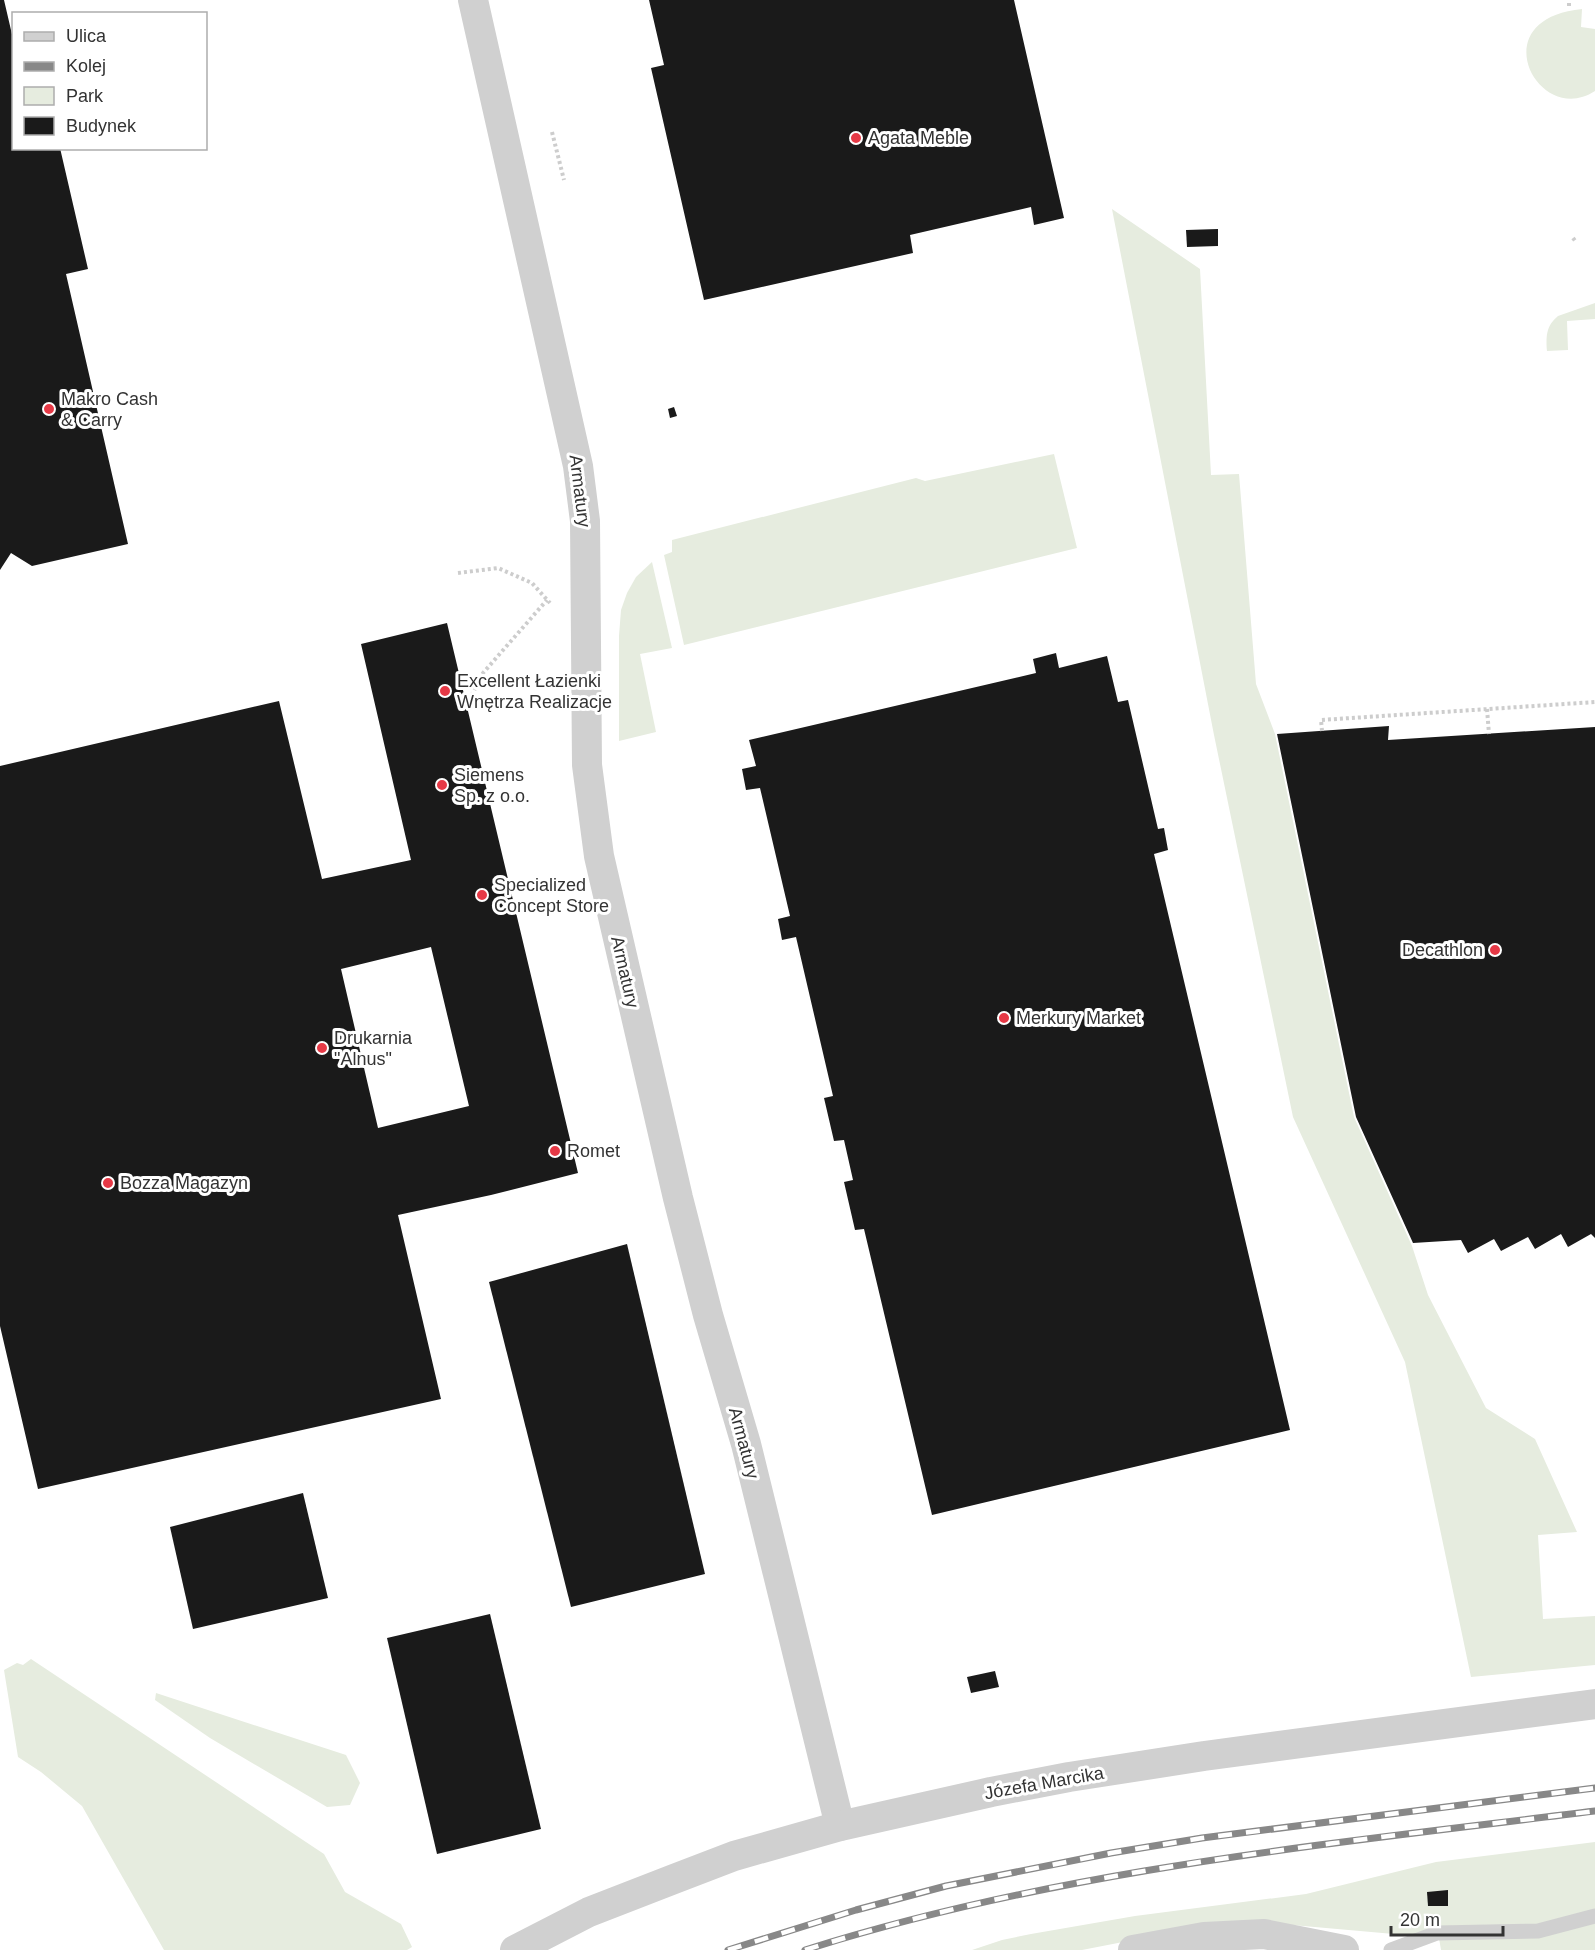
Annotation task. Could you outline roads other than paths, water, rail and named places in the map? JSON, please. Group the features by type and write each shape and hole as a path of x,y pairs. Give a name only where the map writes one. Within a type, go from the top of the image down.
{"street":[{"name":"Armatury","path":"473,0 579,466 585,521 587,765 601,866 678,1198 708,1315 746,1444 840,1826"},
{"name":"Józefa Marcika","path":"515,1950 589,1912 734,1856 840,1826 1070,1777 1204,1756 1595,1704"},
{"path":"1133,1950 1204,1937 1264,1934 1344,1950"}],"lane":[{"path":"1391,1950 1437,1933 1538,1930 1595,1916"}],"railway":[{"path":"728,1950 856,1910 946,1886 1111,1853 1202,1838 1595,1788"},
{"path":"805,1950 902,1922 1098,1879 1296,1848 1595,1811"}],"place":[{"name":"Agata Meble","path":"856,138"},
{"name":"Makro Cash & Carry","path":"49,409"},
{"name":"Excellent Łazienki Wnętrza Realizacje","path":"445,691"},
{"name":"Siemens Sp. z o.o.","path":"442,785"},
{"name":"Specialized Concept Store","path":"482,895"},
{"name":"Decathlon","path":"1495,950"},
{"name":"Merkury Market","path":"1004,1018"},
{"name":"Drukarnia \"Alnus\"","path":"322,1048"},
{"name":"Romet","path":"555,1151"},
{"name":"Bozza Magazyn","path":"108,1183"}]}
